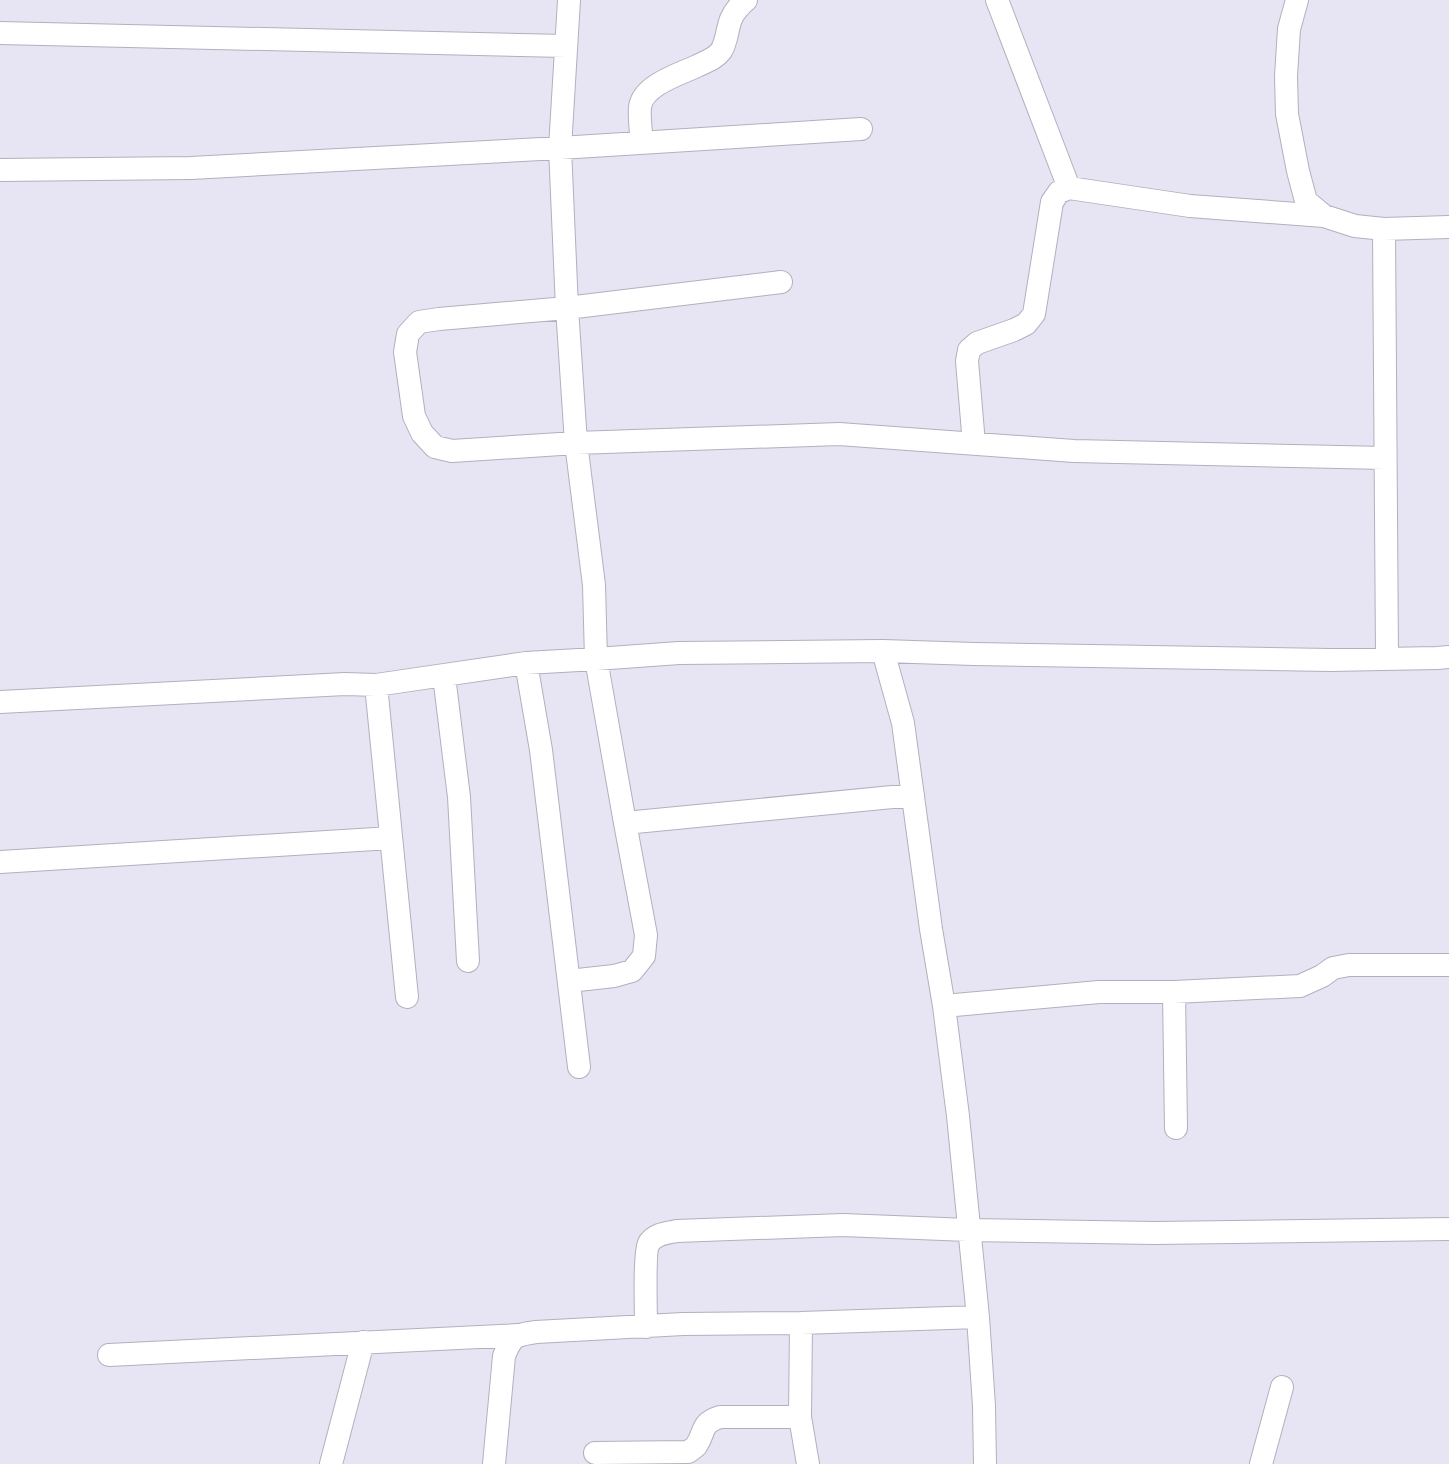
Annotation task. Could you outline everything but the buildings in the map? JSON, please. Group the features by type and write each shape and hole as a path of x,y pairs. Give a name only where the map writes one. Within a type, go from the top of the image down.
{"street":[{"path":"569,0 560,148 567,308 576,443 594,586 596,660 624,823 646,935 644,956 632,970 614,976 569,981"},
{"path":"642,143 640,107 643,96 661,83 710,60 720,52 726,39 731,19 739,6 746,0"},
{"path":"997,0 1069,188"},
{"path":"1297,0 1289,29 1286,76 1287,114 1298,171 1306,201 1324,216"},
{"path":"0,33 566,46"},
{"path":"0,170 191,168 560,148 861,129"},
{"path":"974,444 967,361 969,350 976,343 1014,330 1026,324 1034,314 1052,202 1059,192 1069,188 1190,206 1324,216 1355,226 1384,229 1449,227"},
{"path":"1384,229 1387,658"},
{"path":"781,282 567,308 419,322 408,334 405,352 414,416 422,433 435,447 452,451 576,443 839,434 1074,451 1385,458"},
{"path":"883,651 903,722 931,929 944,1006 958,1116 968,1230 978,1317 984,1406 985,1464"},
{"path":"0,702 344,684 376,685 526,663 596,660 679,653 883,651 1330,660 1438,658 1449,656"},
{"path":"526,663 541,750 579,1067"},
{"path":"444,676 459,797 468,961"},
{"path":"376,685 407,997"},
{"path":"624,823 913,795"},
{"path":"0,862 391,838"},
{"path":"944,1006 1099,992 1174,992 1300,986 1322,976 1333,968 1349,965 1449,965"},
{"path":"1174,992 1176,1128"},
{"path":"646,1326 647,1257 649,1243 659,1234 677,1230 843,1225 968,1230 1154,1232 1449,1230"},
{"path":"109,1355 518,1335 536,1332 683,1324 801,1323 978,1317"},
{"path":"801,1323 800,1417 808,1464"},
{"path":"494,1464 504,1356 508,1345 518,1335"},
{"path":"331,1464 363,1342"},
{"path":"1261,1464 1282,1387"},
{"path":"595,1453 688,1452 696,1446 704,1427 711,1420 720,1417 800,1417"}]}
